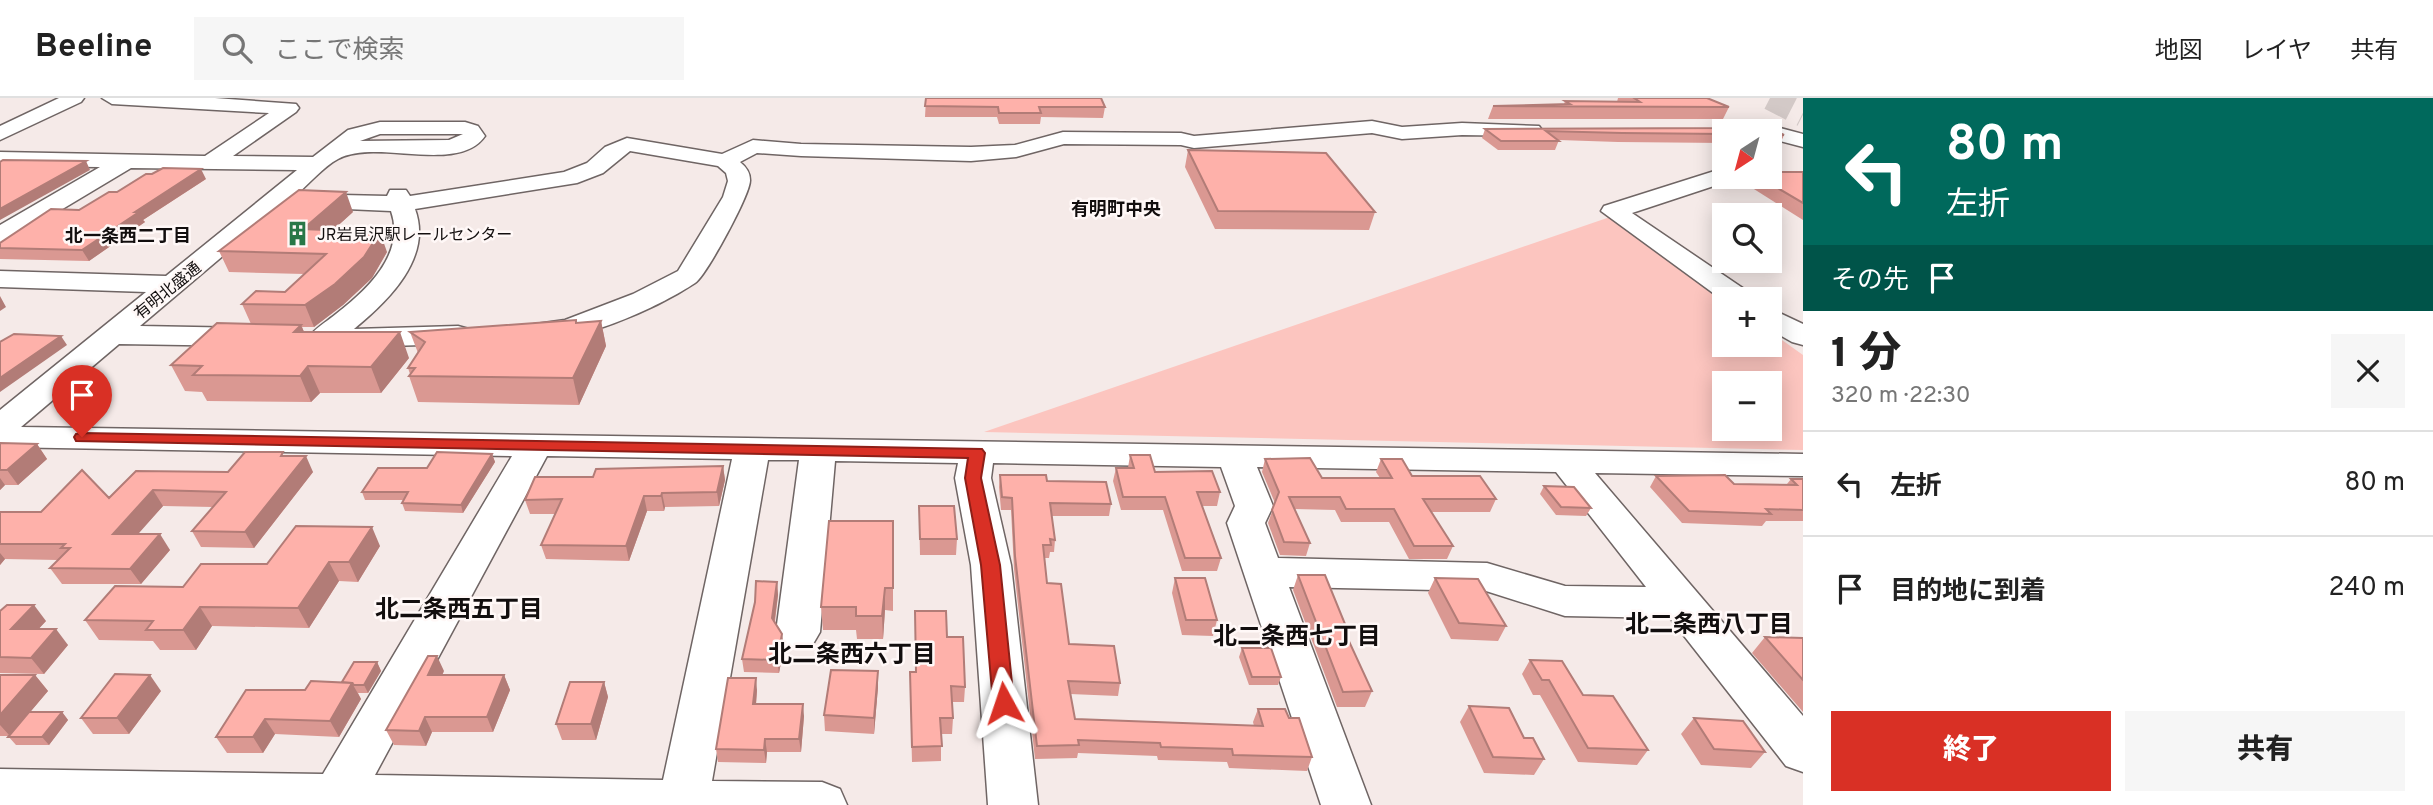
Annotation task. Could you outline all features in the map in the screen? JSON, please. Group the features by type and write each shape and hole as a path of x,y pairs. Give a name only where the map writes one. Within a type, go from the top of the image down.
{"street":[{"path":"0,134 74,98"},
{"path":"112,98 289,108 210,162"},
{"path":"725,161 753,146 801,150 971,154 1016,151 1063,138 1181,139 1194,142 1372,127 1402,133 1462,129 1559,130"},
{"name":"有明北盛通","path":"0,427 355,134 380,128 465,128 474,133 469,141 455,146 368,145 326,159"},
{"path":"1782,135 1803,141"},
{"path":"112,335 300,338 569,329 643,300 688,276 735,197 739,181 737,171 725,161 627,144 595,168 569,178 401,200 276,199"},
{"path":"1782,156 1803,152"},
{"path":"0,159 210,162 326,159"},
{"path":"0,236 126,161"},
{"path":"1712,179 1613,211 1724,287"},
{"path":"300,338 358,312 383,285 405,255 409,232 401,200"},
{"path":"0,279 173,285"},
{"path":"1782,325 1803,337"},
{"path":"0,437 1803,465"},
{"path":"337,797 536,444"},
{"path":"683,803 752,449"},
{"path":"798,632 818,450"},
{"path":"977,453 973,478 990,565 1013,805"},
{"path":"1235,457 1254,506 1246,523 1346,805"},
{"path":"1566,461 1803,751"},
{"path":"1263,572 1487,577 1565,601 1682,603"},
{"path":"14,796 205,800 337,797 425,802 822,805"}],"shaded area":[{"path":"1610,217 1712,290 1712,357 1782,357 1782,340 1803,355 1803,450 984,432"}],"building":[{"path":"926,98 1101,98 1105,107 1039,107 1041,113 999,113 998,107 925,106"},
{"path":"1634,98 1707,98 1729,107 1493,106 1570,104 1565,101 1640,102"},
{"path":"1712,128 1712,134 1546,131 1559,141 1501,141 1485,129"},
{"path":"1188,150 1326,153 1375,212 1218,211"},
{"path":"86,161 0,209 0,162"},
{"path":"163,168 201,169 82,250 0,248 0,243 51,209 79,210 109,192 117,192 146,174"},
{"path":"1782,172 1803,172 1803,203 1779,189 1782,189"},
{"path":"299,190 346,192 303,229 380,232 364,257 335,284 305,305 242,304 256,291 285,292 326,254 219,251"},
{"path":"576,320 576,323 601,321 573,378 409,376 415,368 408,368 425,342 410,332"},
{"path":"217,323 301,325 294,332 400,332 371,367 308,366 300,376 193,375 202,366 171,365"},
{"path":"14,334 61,336 0,378 0,342"},
{"path":"0,443 37,444 7,470 0,470"},
{"path":"245,452 283,452 281,456 306,456 245,532 192,531 226,492 153,490 113,534 160,534 130,569 50,568 70,548 61,548 65,544 0,544 0,512 41,512 82,470 109,498 136,471 228,472"},
{"path":"437,452 492,454 461,505 402,503 408,492 362,492 378,468 427,468"},
{"path":"1130,455 1150,455 1155,472 1212,471 1220,492 1197,492 1221,558 1185,558 1165,497 1123,497 1116,468 1134,468"},
{"path":"1310,458 1322,478 1392,478 1381,459 1402,459 1412,476 1480,476 1496,499 1423,499 1453,546 1414,546 1394,509 1346,509 1340,497 1289,497 1310,543 1284,542 1272,510 1279,492 1265,459"},
{"path":"723,466 717,492 644,496 626,546 541,545 562,499 525,500 535,477 593,477 596,469"},
{"path":"1000,475 1046,475 1047,481 1106,482 1111,504 1050,503 1055,540 1050,539 1051,545 1043,545 1047,583 1061,584 1069,644 1114,646 1120,683 1068,681 1075,719 1263,726 1258,709 1285,709 1289,718 1299,718 1312,757 1233,755 1232,749 1161,747 1160,743 1078,740 1079,745 1037,746 1015,556 1012,498 1002,497"},
{"path":"1725,475 1734,484 1797,485 1791,479 1803,479 1803,510 1766,509 1771,514 1689,511 1656,476"},
{"path":"1544,486 1574,487 1591,508 1561,507"},
{"path":"919,506 954,506 957,539 920,539"},
{"path":"829,521 893,521 893,588 885,588 882,616 856,616 856,607 821,607"},
{"path":"296,526 372,527 349,562 329,562 298,608 200,607 183,630 146,630 153,621 85,620 115,586 183,587 201,564 267,564"},
{"path":"1298,575 1325,575 1345,624 1341,624 1372,691 1343,692"},
{"path":"1175,578 1205,578 1217,620 1186,620"},
{"path":"1435,578 1478,579 1506,626 1459,623"},
{"path":"756,581 777,582 772,618 782,634 777,660 742,659 755,602"},
{"path":"7,605 34,605 11,629 56,629 31,658 0,657 0,611"},
{"path":"915,611 946,611 947,637 963,637 965,687 951,686 953,718 940,718 942,746 912,747 910,672 916,672"},
{"path":"1765,637 1803,638 1803,680"},
{"path":"1242,648 1271,648 1281,677 1252,677"},
{"path":"428,656 437,656 428,675 504,675 487,717 425,717 419,731 386,730"},
{"path":"1530,660 1562,661 1583,695 1613,696 1648,750 1588,748 1549,680 1542,680"},
{"path":"354,662 377,662 364,685 342,682"},
{"path":"831,670 878,671 874,718 824,715"},
{"path":"115,674 150,675 117,718 81,718"},
{"path":"0,675 35,675 0,715"},
{"path":"728,678 756,678 753,704 803,704 799,739 765,739 764,750 716,749"},
{"path":"311,681 352,683 330,721 265,719 253,737 216,737 246,690 305,690"},
{"path":"570,682 604,682 591,724 556,724"},
{"path":"1469,706 1509,708 1524,738 1533,738 1544,759 1493,757"},
{"path":"29,712 62,712 42,737 8,737"},
{"path":"1694,718 1743,721 1765,752 1714,749"}],"tunnel":[{"path":"1770,98 1803,115"}],"place":[{"name":"JR岩見沢駅レールセンター","path":"297,234"}],"district":[{"name":"有明町中央","path":"1116,209"},
{"name":"北一条西二丁目","path":"128,236"},
{"name":"北二条西五丁目","path":"459,609"},
{"name":"北二条西八丁目","path":"1709,624"},
{"name":"北二条西七丁目","path":"1297,636"},
{"name":"北二条西六丁目","path":"852,654"}],"route":[{"path":"82,437 977,453 973,478 984,522 990,565 1004,703"}]}
